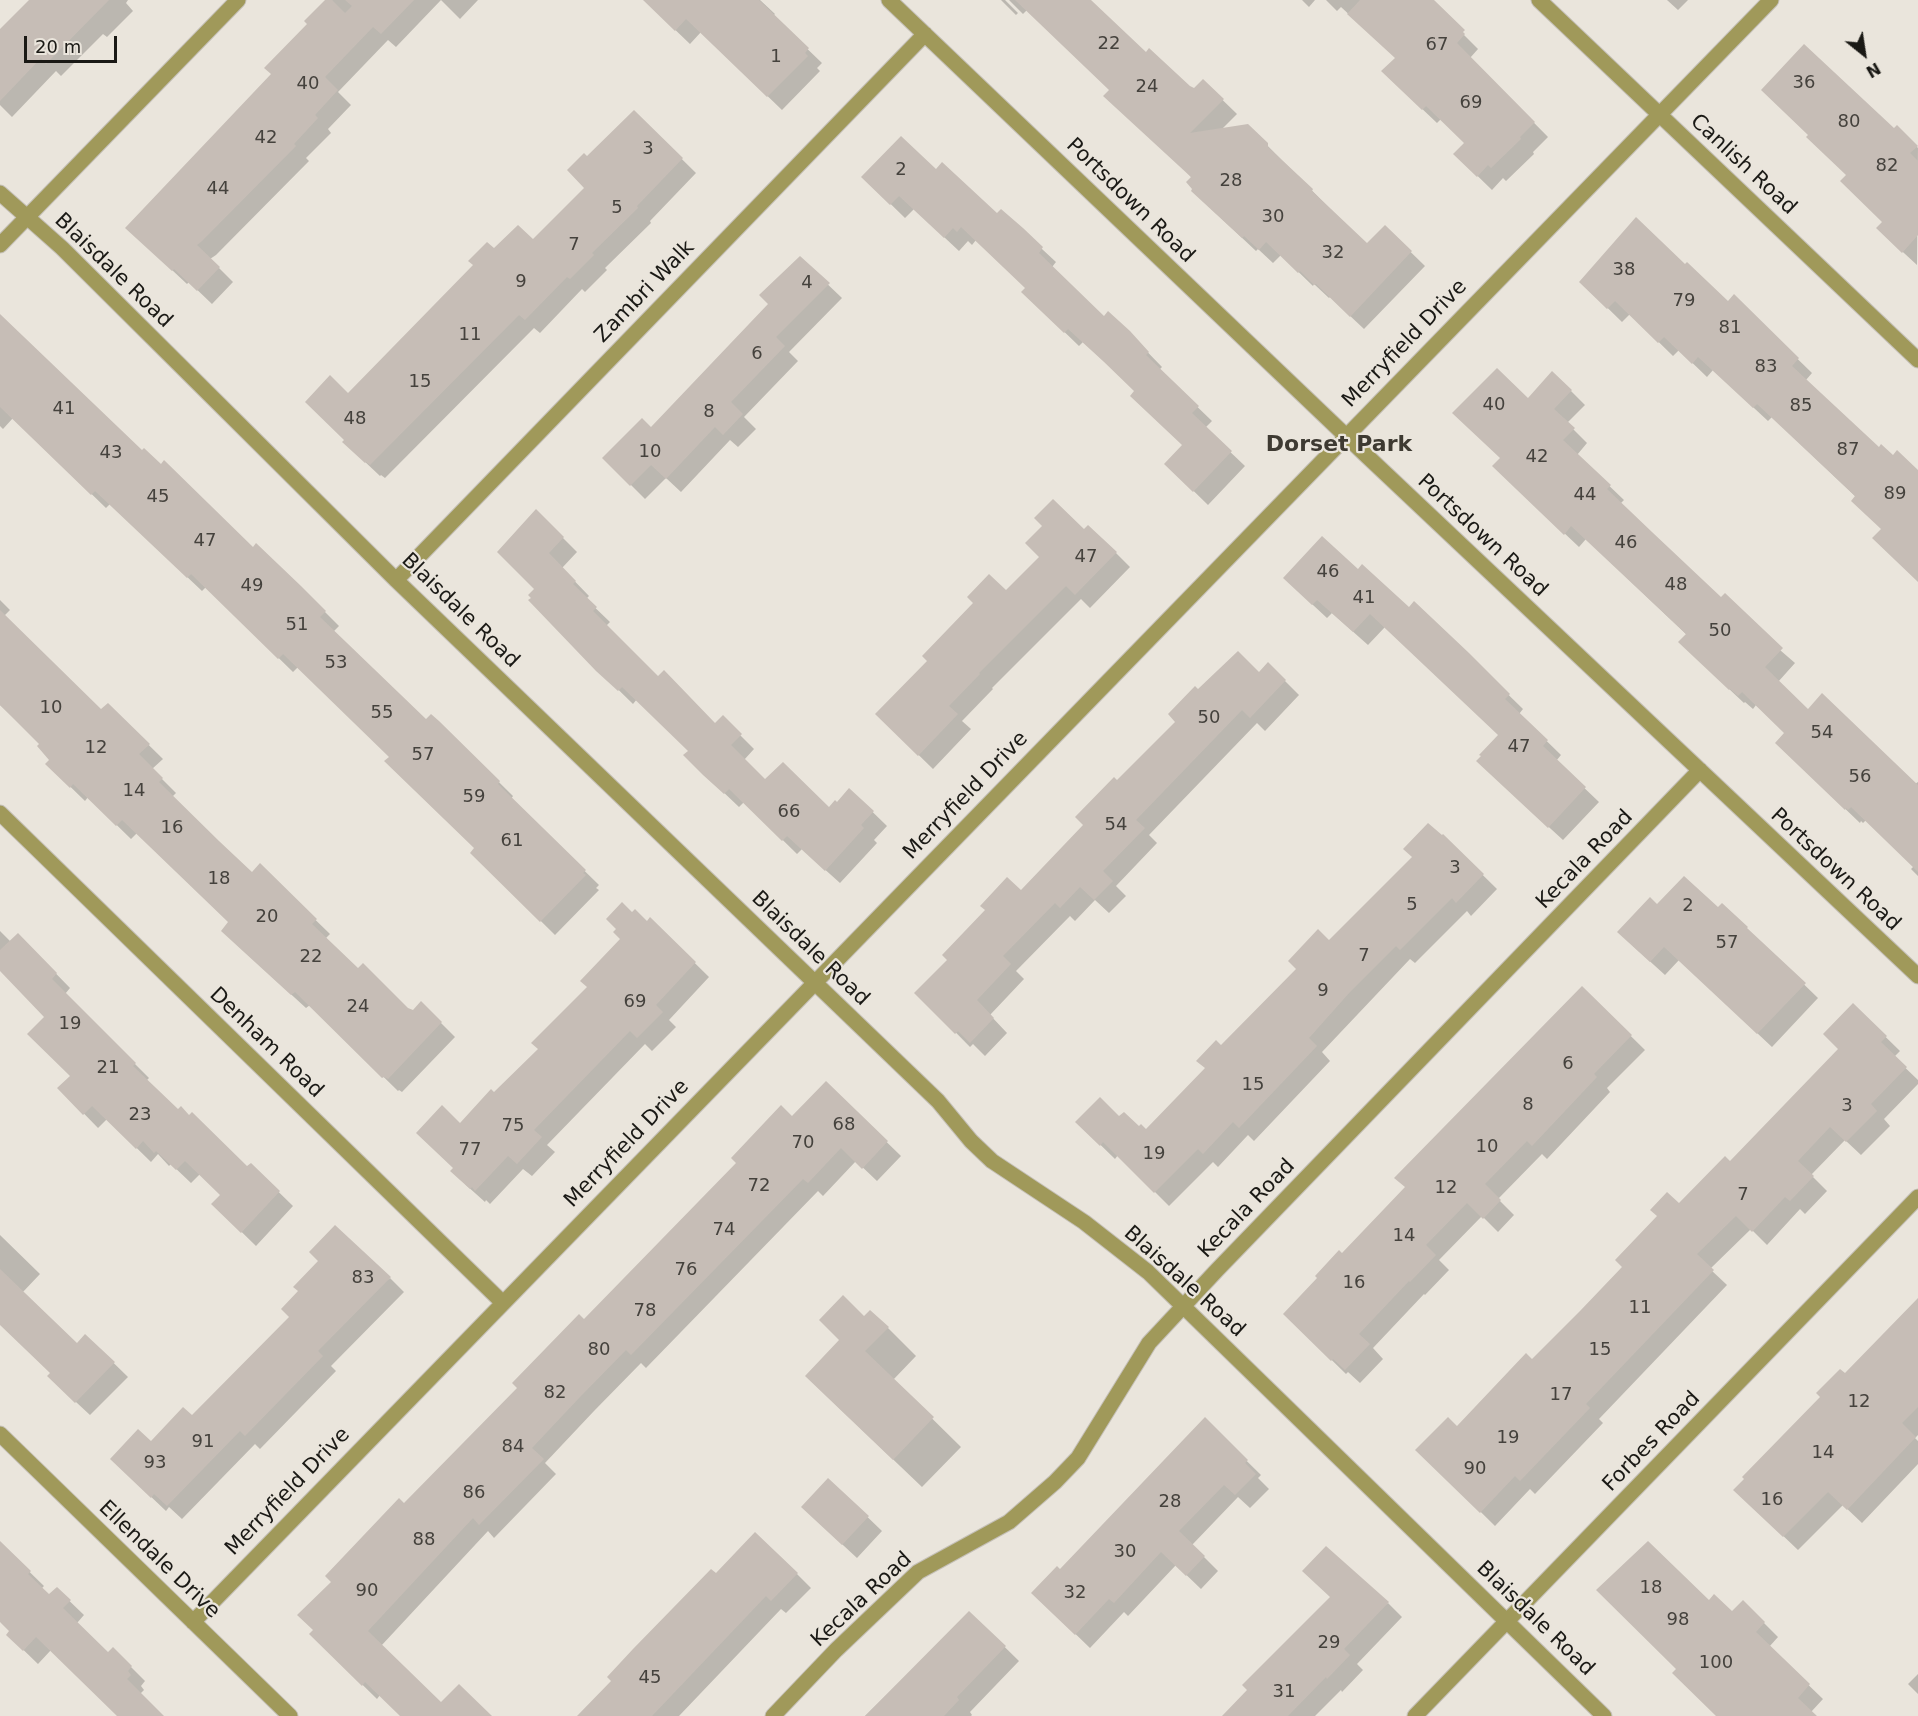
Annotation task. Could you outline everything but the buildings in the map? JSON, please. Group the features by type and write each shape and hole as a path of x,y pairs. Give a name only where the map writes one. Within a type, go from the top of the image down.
{"street":[{"path":"0,245 238,0"},
{"name":"Portsdown Road","path":"889,0 1918,976"},
{"name":"Canlish Road","path":"1539,0 1918,360"},
{"name":"Merryfield Drive","path":"193,1622 1771,0"},
{"name":"Zambri Walk","path":"396,580 925,34"},
{"name":"Blaisdale Road","path":"0,193 70,256 396,580 938,1101 971,1141 992,1161 1084,1222 1148,1272 1604,1716"},
{"name":"Kecala Road","path":"773,1716 836,1650 918,1572 1009,1522 1055,1482 1078,1458 1149,1343 1700,770"},
{"name":"Denham Road","path":"0,813 502,1302"},
{"name":"Forbes Road","path":"1415,1716 1918,1197"},
{"name":"Ellendale Drive","path":"0,1434 290,1716"}],"district":[{"name":"Dorset Park","path":"1339,445"}]}
